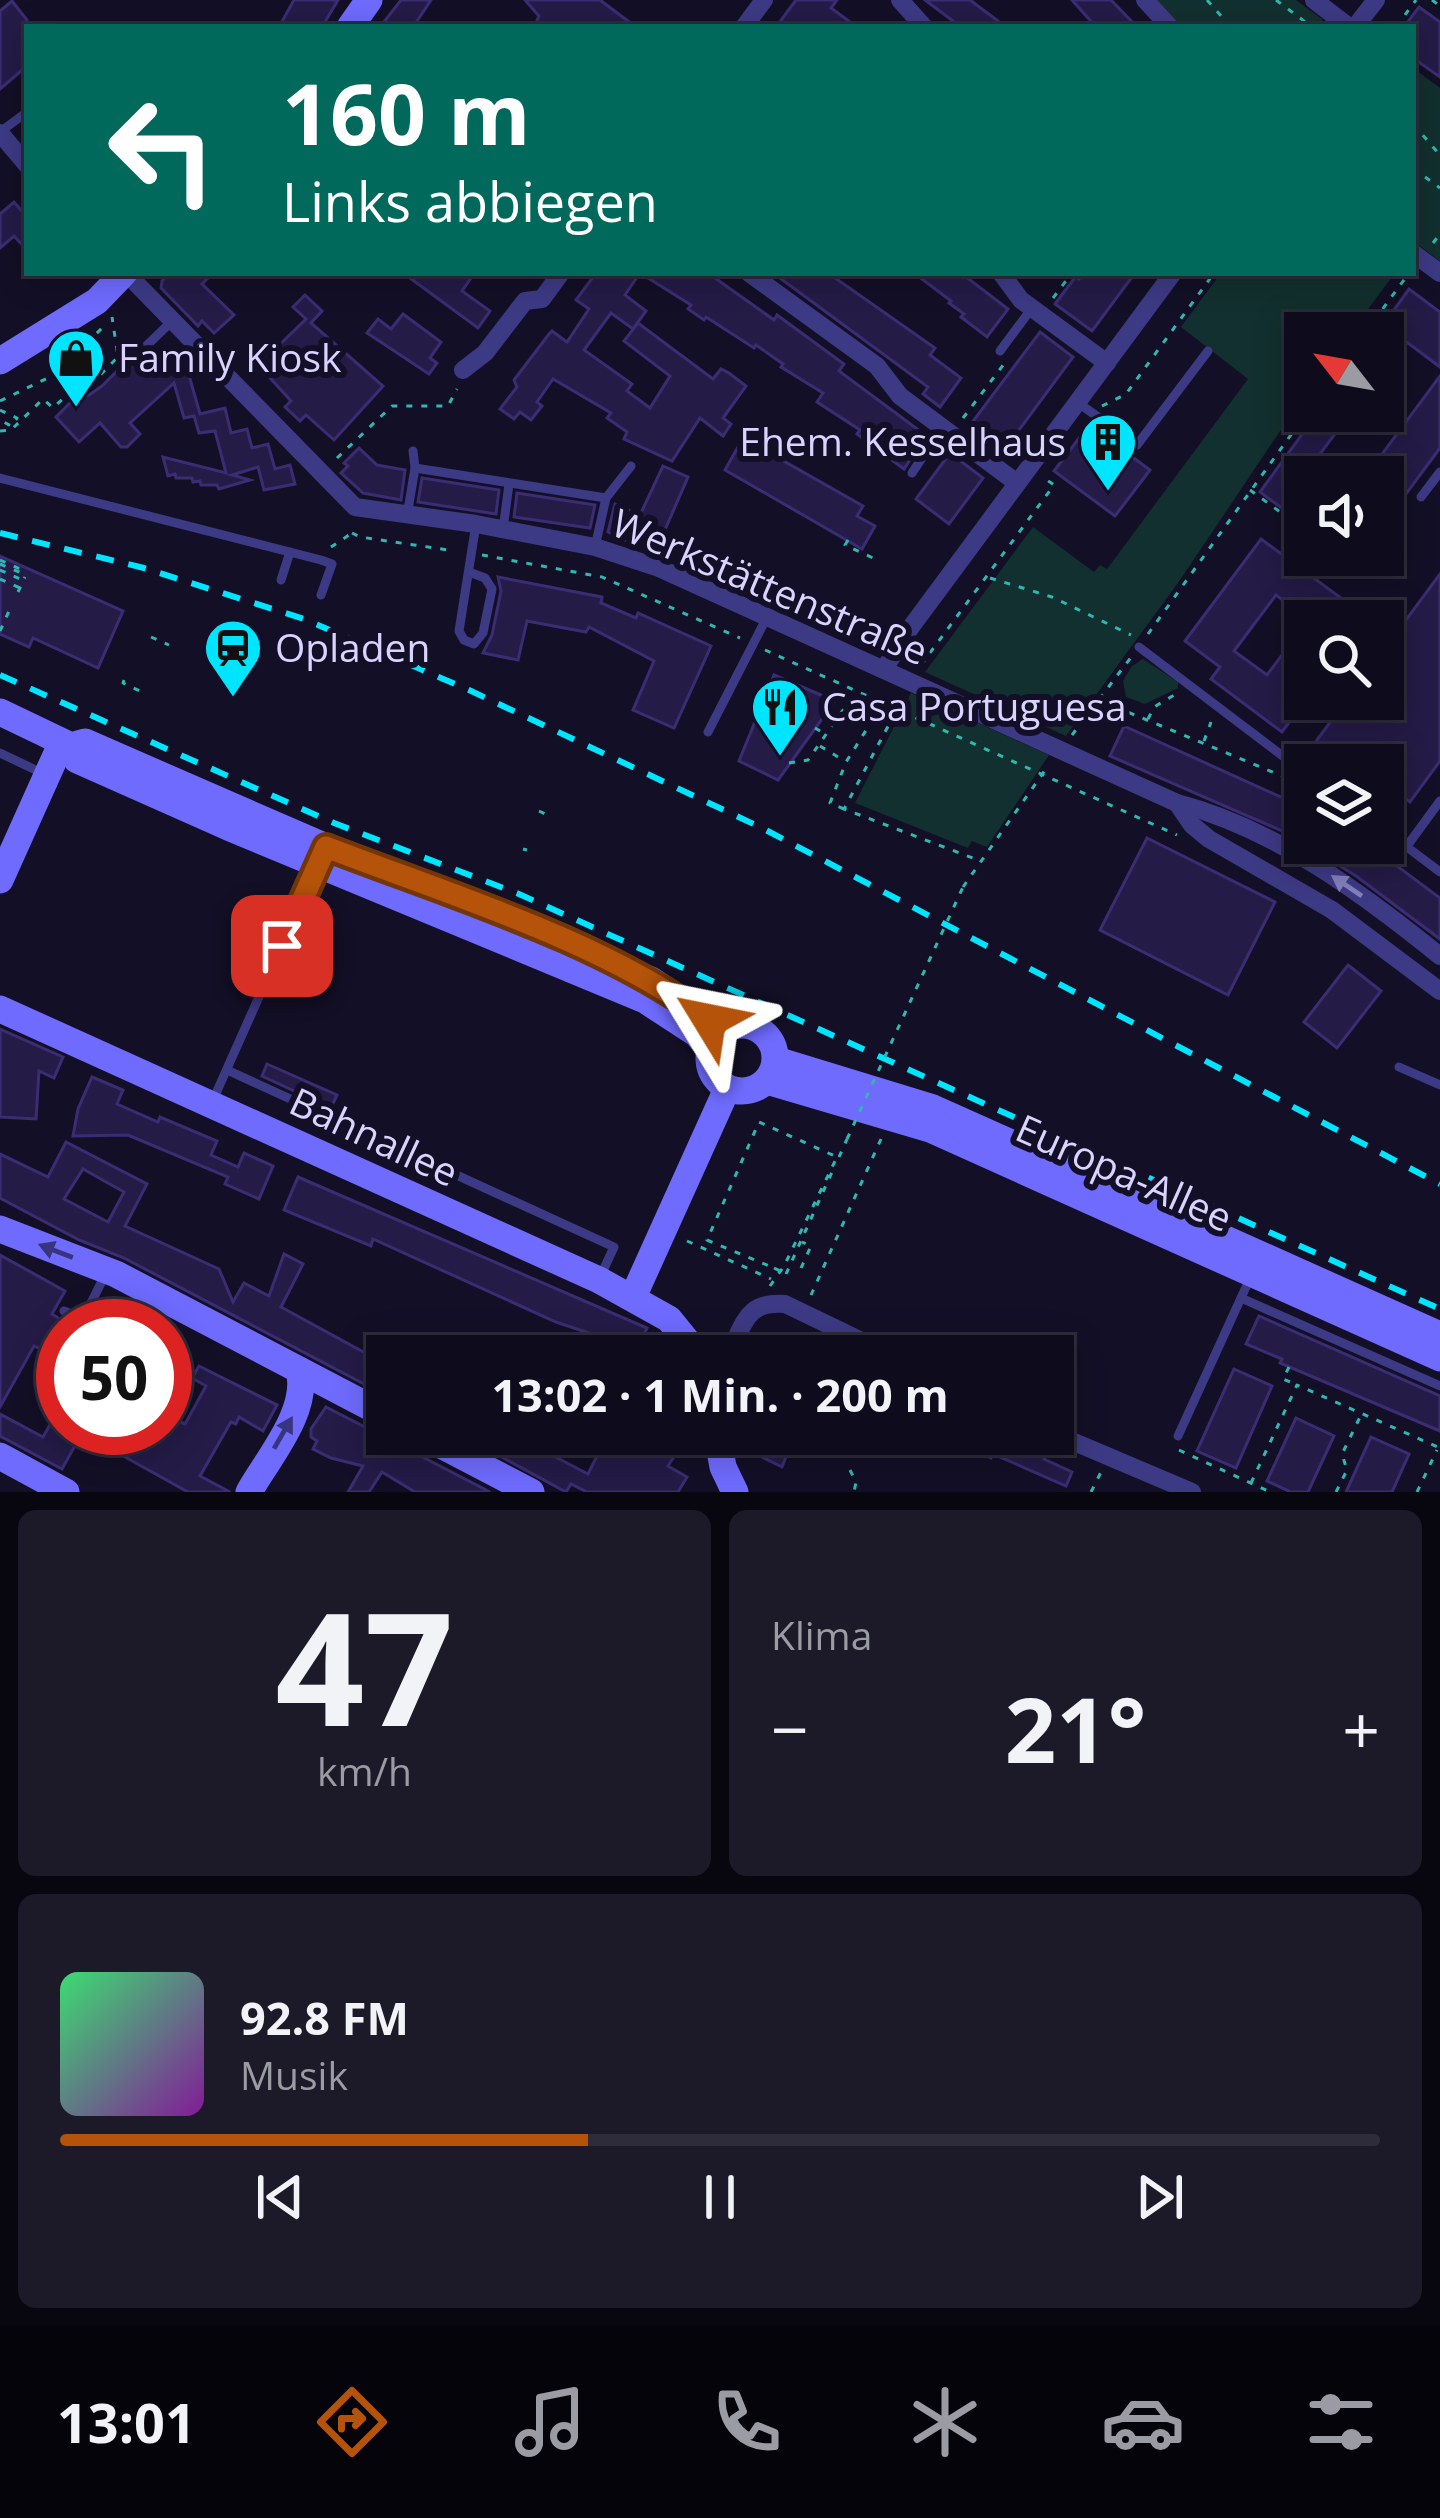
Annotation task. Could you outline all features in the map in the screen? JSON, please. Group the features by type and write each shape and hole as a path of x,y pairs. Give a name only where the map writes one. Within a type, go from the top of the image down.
{"main road":[{"path":"0,361 85,309 122,276"},
{"path":"0,712 67,744 85,742 322,855 525,925 651,980 718,1039"},
{"path":"0,880 47,776 67,744"},
{"name":"Bahnallee","path":"0,1009 599,1280 633,1297 685,1335"},
{"path":"745,1025 763,1031 774,1047 772,1070 748,1092 727,1089 712,1073 718,1039 745,1025"},
{"name":"Europa-Allee","path":"772,1070 930,1129 1440,1358"},
{"name":"Europa-Allee","path":"772,1070 933,1108 1251,1276 1440,1335"},
{"path":"633,1297 727,1089"},
{"path":"1,1230 107,1270 366,1405"},
{"path":"249,1492 299,1405 303,1385 299,1370"},
{"path":"461,1455 531,1492"},
{"path":"721,1455 736,1492"},
{"path":"0,1456 66,1492"}],"street":[{"path":"900,0 920,24"},
{"path":"1145,0 1167,24"},
{"path":"1314,0 1348,24"},
{"path":"1355,24 1376,0"},
{"path":"0,132 24,161"},
{"path":"128,276 355,507"},
{"path":"463,370 485,353 525,301 542,299 559,276"},
{"path":"753,276 877,366 900,396 1017,483"},
{"path":"1004,276 1036,312 1106,363"},
{"path":"884,669 1017,483 1083,407 1106,363 1171,276"},
{"name":"Werkstättenstraße","path":"355,507 476,524 631,556 1060,751 1263,835 1322,869 1440,956"},
{"name":"Werkstättenstraße","path":"1178,803 1192,825 1209,839 1332,910 1440,991"},
{"path":"739,1335 760,1304 785,1304 849,1335"},
{"path":"1074,1442 1147,1484 1192,1492"}],"lane":[{"path":"1000,351 1036,312"},
{"path":"137,356 174,319"},
{"path":"1083,407 1137,445 1208,351"},
{"path":"912,472 947,431"},
{"path":"407,516 413,451"},
{"path":"595,547 606,498 631,466"},
{"path":"415,468 606,498"},
{"path":"1421,496 1440,472"},
{"path":"0,478 332,564 321,595"},
{"path":"503,529 509,484"},
{"path":"469,572 485,578 492,589 483,633 474,644 459,631 476,524"},
{"path":"281,580 290,551"},
{"path":"708,732 767,616"},
{"path":"1139,647 1284,757"},
{"path":"0,753 47,776"},
{"path":"1407,846 1440,801"},
{"path":"1404,844 1440,872"},
{"path":"211,1105 322,855"},
{"path":"1399,1067 1440,1085"},
{"path":"227,1070 614,1247 599,1280"},
{"path":"93,1299 107,1270"},
{"path":"1178,1436 1251,1276"},
{"name":"Europa-Allee","path":"1251,1276 1440,1386"}],"path":[{"path":"1207,0 1229,24"},
{"path":"1276,0 1308,24"},
{"path":"1432,0 1440,6"},
{"path":"1416,127 1440,155"},
{"path":"1036,312 1069,276"},
{"path":"1083,407 1126,394 1212,276"},
{"path":"1380,312 1407,276"},
{"path":"0,401 56,374 112,319 118,357 92,383 86,377 53,408 44,399 11,430 0,431"},
{"path":"947,431 1015,349"},
{"path":"321,473 392,406 448,406 463,370"},
{"path":"0,410 17,418 11,426 0,420"},
{"path":"988,578 1070,605 1143,642 1292,432"},
{"path":"912,681 1054,485"},
{"path":"1249,489 1284,515"},
{"path":"352,533 355,507"},
{"path":"352,533 602,578 1181,837 1209,839"},
{"path":"321,560 334,541 352,533"},
{"path":"848,540 845,545 875,559"},
{"path":"0,564 26,574"},
{"path":"0,564 26,574"},
{"path":"0,579 19,590 26,574"},
{"path":"151,637 169,645"},
{"path":"1060,751 1139,647"},
{"path":"124,680 122,683 146,694"},
{"path":"1148,720 1154,706 1190,686"},
{"path":"789,764 808,760 856,691"},
{"path":"1100,700 1284,776"},
{"path":"883,704 846,762 830,803 980,860"},
{"path":"1203,743 1217,706"},
{"path":"844,809 897,710"},
{"path":"815,728 826,735"},
{"path":"819,745 846,762"},
{"path":"760,1304 773,1280 784,1266 837,1157 759,1122 707,1240 786,1274 963,887 1041,775"},
{"path":"538,811 545,814"},
{"path":"803,1313 891,1117"},
{"path":"663,1230 773,1280"},
{"path":"800,1241 811,1246 801,1268"},
{"path":"1289,1367 1283,1379 1439,1448 1417,1492"},
{"path":"1251,1483 1297,1385"},
{"path":"1336,1492 1347,1470 1342,1454 1361,1414"},
{"path":"1178,1436 1179,1450 1270,1492"},
{"path":"1091,1492 1108,1459"},
{"path":"850,1470 856,1482 854,1492"}],"green space":[{"path":"1157,0 1296,0 1323,24 1179,24"},
{"path":"1416,70 1440,88 1440,261 1417,244"},
{"path":"1219,276 1393,276 1366,312 1284,312 1284,425 1180,580 1066,736 925,672 1033,527 1094,572 1100,565 1107,569 1248,379 1181,327"},
{"path":"1143,659 1178,682 1178,688 1145,704 1126,697 1123,681"},
{"path":"911,693 1049,755 987,847 972,841 968,848 855,803"}],"building":[{"path":"294,0 338,0 324,24 281,24"},
{"path":"401,0 431,0 415,24 382,24"},
{"path":"525,0 600,0 632,24 535,24 539,16"},
{"path":"796,0 837,0 831,8 853,24 778,24"},
{"path":"925,0 970,0 1002,24 957,24"},
{"path":"1072,0 1111,0 1134,24 1093,24"},
{"path":"12,1 27,24 24,69 0,89 0,11"},
{"path":"1419,7 1440,22 1440,77 1416,60 1416,24 1406,24"},
{"path":"14,202 24,214 24,247 14,236 0,248 0,214"},
{"path":"166,276 210,276 202,284 234,315 214,333 202,321 198,326 161,288"},
{"path":"407,276 471,278 462,291 490,311 478,328"},
{"path":"594,276 638,276 625,295 646,311 633,329 611,313 584,350 632,384 627,391 650,408 670,376 624,341 638,323 713,379 721,369 729,373 746,386 723,418 731,424 723,436 700,418 672,461 624,439 627,432 607,418 611,413 553,379 531,420 520,412 514,419 500,409 517,387 514,380 552,331 567,342 589,309 576,300"},
{"path":"645,276 712,276 844,364 839,371 920,431 907,449 914,454 904,469 857,434 860,430 817,402 823,393 756,345 704,320 688,309 691,305"},
{"path":"777,276 832,276 935,348 930,355 961,378 940,407 923,394 928,387"},
{"path":"918,276 965,276 1008,309 987,337 961,317 964,314"},
{"path":"1076,276 1133,276 1092,331 1055,304"},
{"path":"1409,289 1440,312 1440,367 1404,340 1404,312 1392,312"},
{"path":"305,295 322,311 311,323 383,386 334,440 306,415 300,421 285,407 291,401 251,357 263,346 270,354 306,319 293,307"},
{"path":"403,314 441,342 430,358 437,363 429,374 367,333 378,319 391,329"},
{"path":"1040,332 1073,357 1002,453 968,428"},
{"path":"129,359 148,372 185,361 200,414 225,408 231,433 247,429 252,448 268,444 275,469 290,465 295,484 264,490 258,467 232,475 250,480 219,489 192,478 168,476 163,457 226,473 215,431 199,433 194,416 184,418 174,383 130,423 140,434 127,447 121,447 100,423 79,442 56,417 77,396 102,386"},
{"path":"1440,376 1440,448 1404,497 1404,456 1381,456 1398,432 1404,432 1404,424"},
{"name":"Ehem. Kesselhaus","path":"1089,425 1150,470 1115,516 1054,471"},
{"path":"1304,432 1336,432 1318,456 1286,456"},
{"path":"743,438 863,506 857,516 875,526 862,549 725,470"},
{"path":"359,448 377,465 405,470 401,500 363,493 341,473"},
{"path":"950,453 983,478 949,524 916,499"},
{"path":"1284,459 1284,510 1260,492"},
{"path":"663,466 688,477 661,539 635,529 629,542 608,532 615,504 640,515"},
{"path":"422,478 499,490 496,514 418,502"},
{"path":"517,493 595,505 590,528 514,517"},
{"path":"1261,539 1284,556 1284,576 1311,576 1344,600 1284,601 1276,595 1234,651 1267,675 1284,652 1284,720 1291,720 1282,732 1211,679 1220,667 1185,641"},
{"path":"0,556 123,611 98,668 33,638 29,647 0,634"},
{"path":"1440,574 1440,761 1410,802 1404,798 1404,744 1314,744 1332,720 1404,720 1404,623"},
{"path":"498,577 602,597 601,603 636,618 638,613 711,646 674,728 633,710 654,661 589,627 586,632 527,621 518,660 483,653 492,635 501,591"},
{"path":"774,675 835,701 778,780 739,761"},
{"path":"1124,726 1284,798 1284,832 1110,756"},
{"path":"1147,838 1275,902 1228,995 1100,930"},
{"path":"1337,864 1394,864 1440,898 1440,939"},
{"path":"1348,965 1381,991 1337,1048 1304,1022"},
{"path":"0,1029 63,1057 54,1078 39,1071 36,1119 0,1117"},
{"path":"267,1064 337,1095 331,1108 262,1076"},
{"path":"92,1077 123,1090 117,1104 217,1141 211,1155 238,1167 244,1153 273,1166 259,1199 225,1184 228,1177 128,1135 73,1136"},
{"path":"66,1142 147,1184 125,1226 219,1269 233,1302 244,1283 269,1296 284,1254 303,1264 281,1307 366,1354 366,1385 0,1198 0,1154 48,1177","holes":["83,1169 124,1192 108,1222 64,1199"]},
{"path":"298,1177 647,1328 644,1335 595,1335 373,1239 371,1246 284,1210"},
{"path":"0,1255 65,1291 60,1299 36,1299 36,1347 0,1407"},
{"path":"1259,1316 1440,1396 1440,1431 1246,1344"},
{"path":"199,1366 277,1405 263,1431 239,1417 236,1424 231,1422 200,1476 230,1492 188,1492 122,1455 192,1455 192,1411 206,1386 192,1378"},
{"path":"1234,1369 1272,1386 1236,1468 1197,1451"},
{"path":"326,1407 366,1428 366,1455 419,1455 490,1492 415,1492 382,1472 369,1492 348,1492 363,1466 313,1449 317,1441 311,1429"},
{"path":"0,1414 36,1433 36,1455 70,1455 62,1469 0,1436"},
{"path":"1296,1418 1334,1436 1308,1492 1291,1492 1267,1481"},
{"path":"1371,1437 1409,1454 1392,1492 1346,1492"},
{"path":"498,1455 552,1455 588,1474 598,1455 675,1455 668,1466 687,1477 678,1492 587,1492 571,1484 566,1492"},
{"path":"758,1455 787,1455 782,1467"},
{"path":"995,1455 1046,1455 1044,1459 1072,1472 1066,1486"}],"railway":[{"path":"0,533 144,568 304,619 469,690 762,828 1440,1184"},
{"path":"0,675 334,823 519,894 1440,1309"}],"place":[{"name":"Family Kiosk","path":"76,409"},
{"name":"Ehem. Kesselhaus","path":"1108,493"},
{"name":"Opladen","path":"233,699"},
{"name":"Casa Portuguesa","path":"780,758"}],"route":[{"path":"282,946 326,847 651,980 709,1020"}]}
